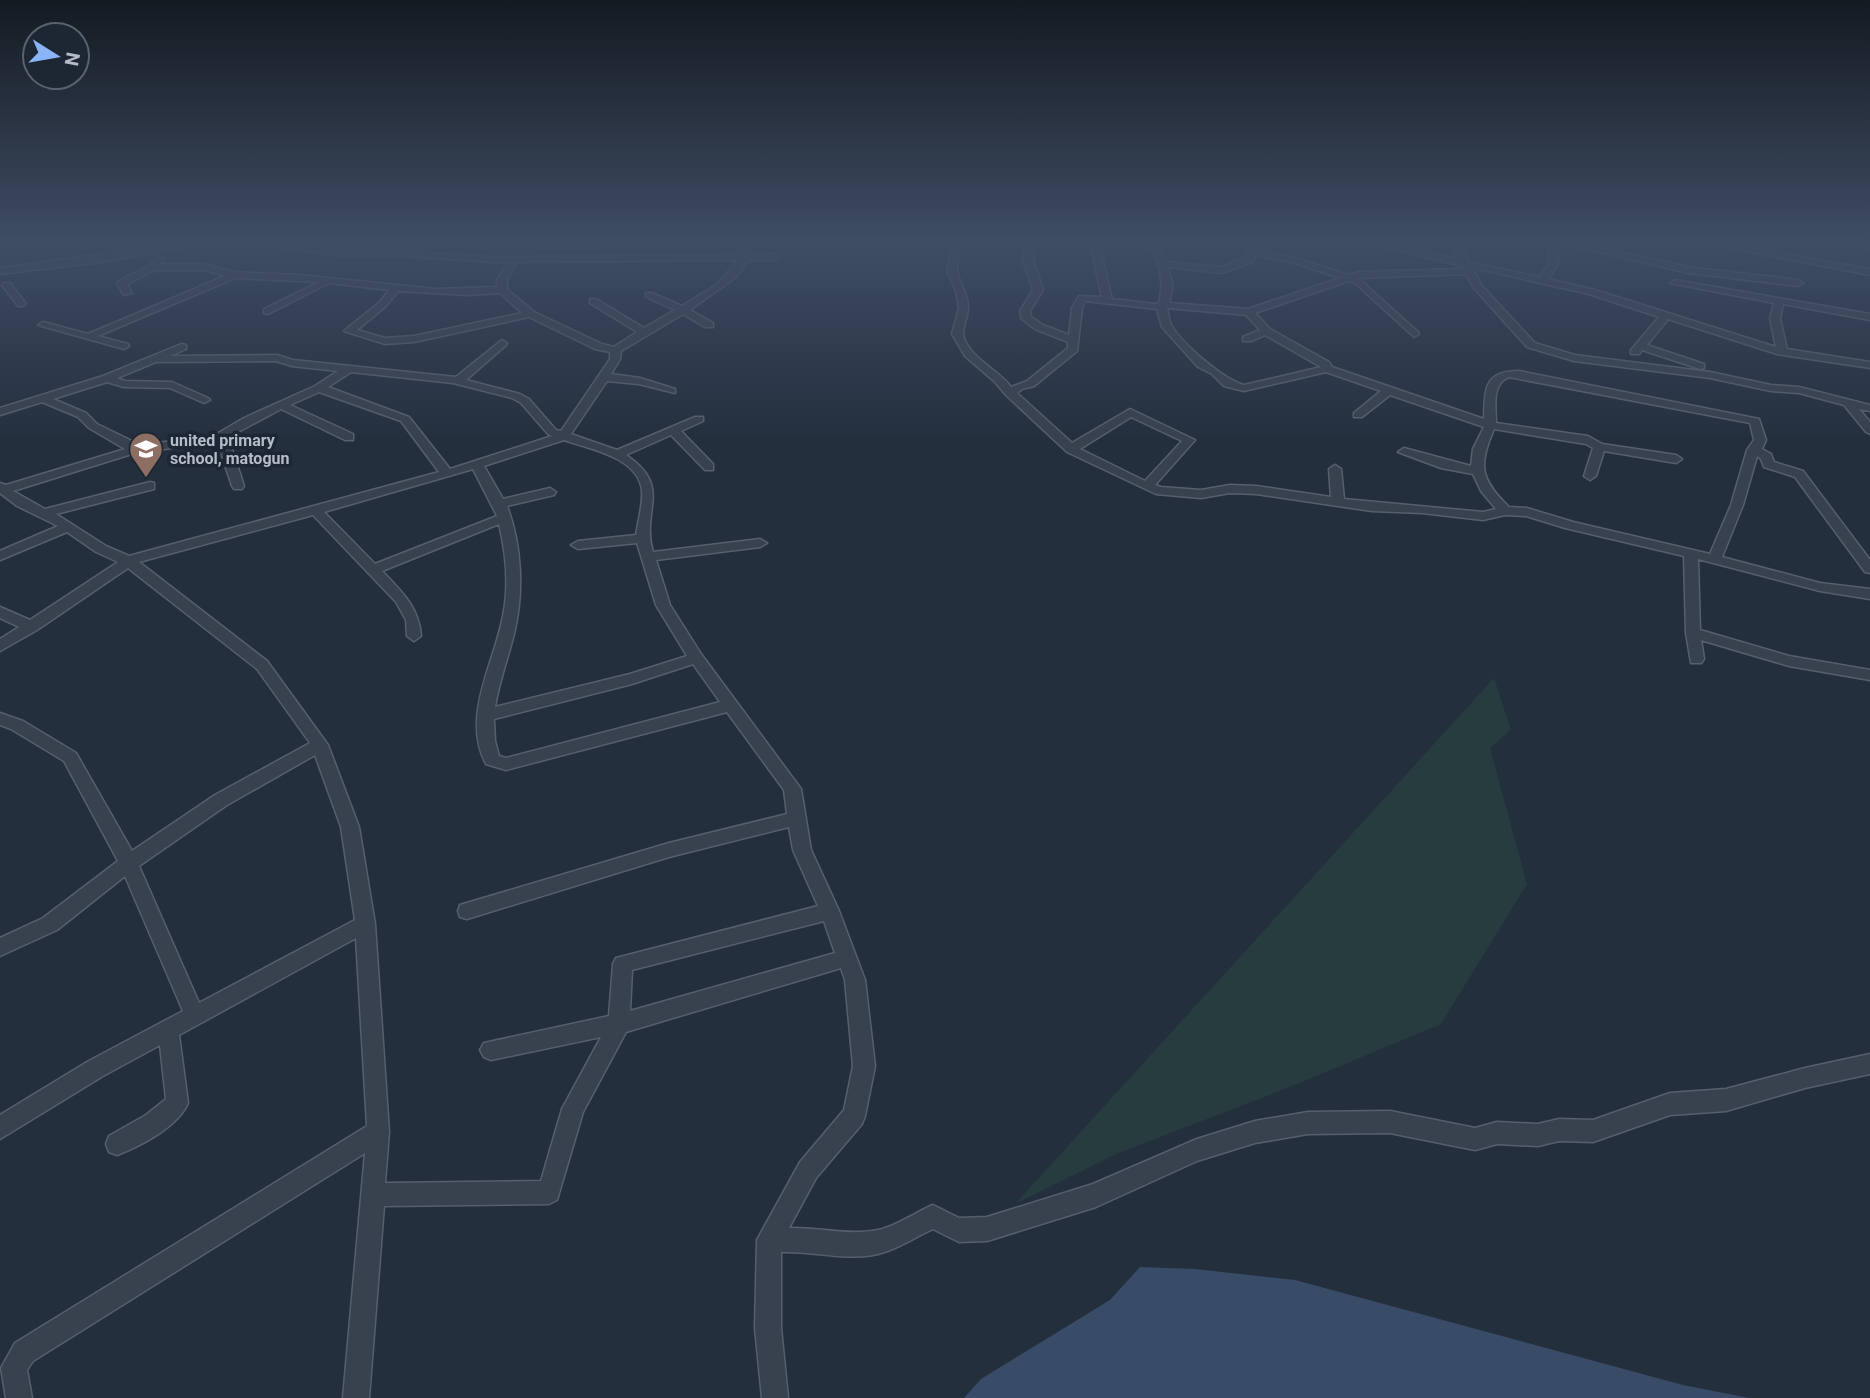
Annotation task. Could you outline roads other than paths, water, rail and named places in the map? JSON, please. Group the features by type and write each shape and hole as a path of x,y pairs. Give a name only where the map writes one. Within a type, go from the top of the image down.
{"street":[{"path":"89,337 117,321 152,308"},
{"path":"268,311 274,308"},
{"path":"378,308 349,331 385,341 414,339 515,320 530,314"},
{"path":"524,308 530,314 599,347 616,350 681,309 709,324"},
{"path":"605,308 643,331"},
{"path":"964,308 958,320 958,337 965,351 1005,384 1010,393 1071,450 1147,487 1201,494 1230,488 1372,507 1483,516 1505,511 1527,512 1595,532 1691,553 1820,587 1870,594"},
{"path":"1027,308 1026,318 1038,327 1075,336"},
{"path":"1010,393 1019,386 1030,384 1073,349 1079,308"},
{"path":"1163,308 1166,325 1180,342 1205,367 1236,388 1327,369 1490,425 1588,440 1599,447 1676,459"},
{"path":"1203,308 1249,312 1262,308"},
{"path":"1387,308 1414,334"},
{"path":"1496,308 1531,345 1574,358 1710,375 1771,388 1799,390 1870,408"},
{"path":"1641,308 1782,352 1870,365"},
{"path":"1778,308 1775,317 1782,352"},
{"path":"1821,308 1870,317"},
{"path":"1249,312 1266,331 1325,364 1327,369"},
{"path":"1625,363 1665,316"},
{"path":"43,325 124,346"},
{"path":"1247,339 1266,331"},
{"path":"458,382 502,343"},
{"path":"1640,346 1700,366 1710,375"},
{"path":"0,412 107,378 182,347"},
{"path":"0,646 128,561 447,474 564,436 615,359 616,350"},
{"path":"158,359 271,357 292,363 458,382 519,397 552,432 617,454 632,464 643,477 648,491 642,538 663,605 696,658 792,789 794,818 802,850 830,911 855,980 864,1066 857,1105 847,1126 808,1170 769,1240 768,1328 775,1398"},
{"path":"3,488 133,450 218,438 319,388 350,368"},
{"path":"1505,511 1490,497 1477,471 1479,450 1490,425 1489,403 1495,378 1501,374 1512,373 1755,421 1760,440 1756,450 1753,450 1737,505 1714,560"},
{"path":"604,377 640,381 671,391"},
{"path":"107,378 124,384 172,385 204,400"},
{"path":"319,388 405,419 447,474"},
{"path":"1359,415 1388,391"},
{"path":"43,399 82,415 93,426 126,443 133,450"},
{"path":"1849,404 1870,430"},
{"path":"283,405 349,436"},
{"path":"1071,450 1130,412 1189,440 1147,487"},
{"path":"617,454 699,419"},
{"path":"673,430 709,467"},
{"path":"218,438 225,446 238,486"},
{"path":"1590,476 1599,447"},
{"path":"1756,450 1767,457 1768,464 1801,476 1809,491 1870,569"},
{"path":"1404,452 1445,465 1477,471"},
{"path":"477,465 501,511 513,578 511,615 493,674 485,715 487,746 492,760 506,764 732,705"},
{"path":"1335,469 1338,501"},
{"path":"44,513 150,486"},
{"path":"3,488 22,503 44,513 101,549 128,561 262,665 320,745 350,827 365,924 378,1132 356,1398"},
{"path":"372,570 501,511 550,492"},
{"path":"316,511 409,611 413,620 414,636"},
{"path":"0,556 66,527"},
{"path":"578,545 642,538"},
{"path":"649,557 760,544"},
{"path":"1691,553 1696,659"},
{"path":"0,612 32,626"},
{"path":"1693,633 1789,661 1870,675"},
{"path":"485,715 632,679 696,658"},
{"path":"0,719 17,725 71,757 129,863 194,1014"},
{"path":"0,947 50,924 129,863 221,800 320,745"},
{"path":"467,911 669,850 794,818"},
{"path":"374,1195 549,1192 573,1109 619,1024 623,964 830,911"},
{"path":"0,1128 95,1069 168,1028 365,924"},
{"path":"491,1050 619,1024 847,958"},
{"path":"117,1144 154,1123 177,1103 168,1028"},
{"path":"769,1240 875,1243 933,1217 961,1230 995,1228 1007,1221 1096,1195 1197,1150 1255,1132 1308,1123 1390,1122 1475,1139 1497,1133 1538,1135 1559,1130 1593,1131 1613,1126 1627,1116 1670,1104 1726,1100 1805,1078 1870,1064"},
{"path":"19,1398 13,1368 24,1352 378,1132"}],"water":[{"path":"1140,1267 1195,1269 1295,1280 1683,1385 1749,1398 964,1398 981,1379 1110,1300"}],"place":[{"name":"united primary school, matogun","path":"146,479"}]}
